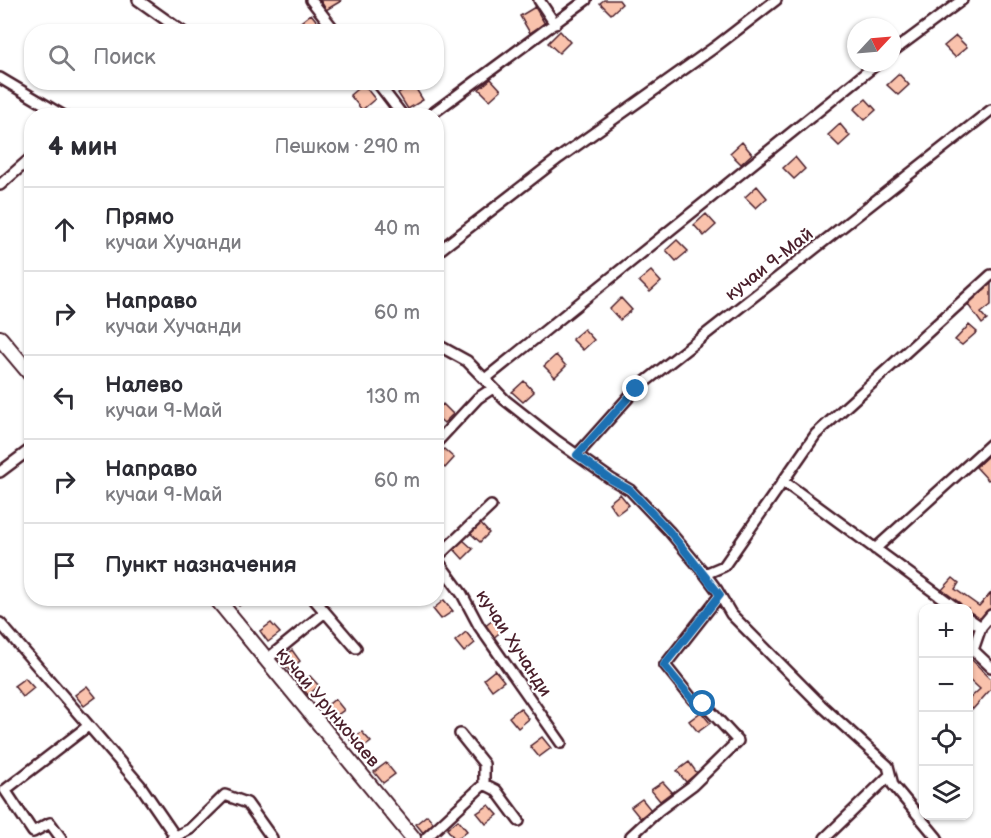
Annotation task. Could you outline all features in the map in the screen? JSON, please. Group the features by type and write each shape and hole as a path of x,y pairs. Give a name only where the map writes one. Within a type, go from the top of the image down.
{"street":[{"path":"138,0 172,24"},
{"path":"311,0 330,24"},
{"path":"539,0 555,24"},
{"path":"440,108 586,0"},
{"path":"444,247 560,158 776,0"},
{"path":"901,45 962,0"},
{"path":"485,379 867,72"},
{"path":"0,78 51,108"},
{"path":"383,90 397,108"},
{"name":"кучаи 9-Май","path":"577,455 636,389 991,110"},
{"path":"0,185 24,164"},
{"path":"705,574 724,566 816,434 991,275"},
{"path":"0,338 24,366"},
{"path":"444,348 467,361 505,400 577,455 610,479 630,490 705,574 731,614 820,705 888,766 892,784 937,838"},
{"path":"444,434 478,398 493,388"},
{"path":"875,549 991,444"},
{"path":"0,472 24,454"},
{"path":"783,481 949,604"},
{"path":"444,550 491,506"},
{"name":"кучаи Хучанди","path":"444,569 462,594 479,626 561,743"},
{"path":"632,838 631,836 637,829 693,785 738,741 703,704 693,700 664,665 720,595"},
{"name":"кучаи Урунхочаев","path":"222,606 413,838"},
{"path":"320,606 343,636 356,648"},
{"path":"266,660 325,612"},
{"path":"991,615 981,627 973,650 991,667"},
{"path":"973,621 981,627"},
{"path":"0,623 140,785 173,837 190,829 225,795 247,803 272,838"},
{"path":"62,838 50,823 33,832 5,790 88,726"},
{"path":"426,838 484,784 484,764 460,734"},
{"path":"825,838 890,775"},
{"path":"484,784 496,790 519,820"}],"building":[{"path":"320,0 340,0 341,1 326,10"},
{"path":"604,0 619,0 622,4 611,14 600,3"},
{"path":"535,7 545,24 530,33 520,16"},
{"path":"311,14 319,24 298,24"},
{"path":"560,31 570,42 559,53 548,43"},
{"path":"956,36 967,47 955,57 944,46"},
{"path":"899,74 909,85 898,95 887,85"},
{"path":"491,79 501,90 490,100 479,89"},
{"path":"356,90 368,90 375,99 364,108 360,108 350,95"},
{"path":"403,90 417,90 423,100 407,108 398,93"},
{"path":"866,99 876,110 865,120 854,109"},
{"path":"840,124 850,136 839,146 828,135"},
{"path":"742,142 752,154 741,164 730,153"},
{"path":"795,157 805,169 794,179 783,168"},
{"path":"757,186 767,198 756,208 745,197"},
{"path":"706,214 716,225 704,236 694,225"},
{"path":"677,240 688,251 676,261 666,250"},
{"path":"651,271 661,282 650,292 639,281"},
{"path":"991,283 991,305 981,313 987,320 982,324 966,302"},
{"path":"621,298 632,310 620,320 610,309"},
{"path":"969,325 977,332 962,345 955,340"},
{"path":"584,329 594,340 583,350 572,339"},
{"path":"556,355 566,366 555,377 544,366"},
{"path":"524,381 534,392 523,402 512,392"},
{"path":"444,405 453,414 444,423"},
{"path":"444,449 454,458 444,467"},
{"path":"991,453 991,478 988,480 976,467"},
{"path":"620,494 629,505 617,514 609,503"},
{"path":"480,523 489,533 480,542 470,533"},
{"path":"463,540 473,549 463,559 454,549"},
{"path":"953,578 959,583 955,589 979,606 991,593 991,608 981,621 973,615 973,604 958,604 940,592"},
{"path":"444,600 453,611 441,619 433,609 437,606 444,606"},
{"path":"494,619 503,630 492,639 483,628"},
{"path":"271,623 280,633 268,642 260,631"},
{"path":"466,632 475,643 464,652 455,641"},
{"path":"292,650 300,661 289,670 280,659"},
{"path":"973,661 991,679 991,689 973,709 973,695 980,689 973,683"},
{"path":"495,670 504,681 492,690 484,679"},
{"path":"310,676 319,686 308,695 299,684"},
{"path":"25,678 34,688 23,697 14,686"},
{"path":"87,686 96,697 84,706 75,695"},
{"path":"335,699 344,710 332,719 324,708"},
{"path":"520,708 529,719 518,728 509,717"},
{"path":"701,712 710,723 698,732 689,721"},
{"path":"362,732 371,742 359,751 350,740"},
{"path":"542,737 551,748 539,757 530,746"},
{"path":"689,762 697,773 686,782 677,771"},
{"path":"386,763 395,774 383,783 374,772"},
{"path":"663,782 672,792 660,801 651,790"},
{"path":"642,799 651,810 640,818 631,807"},
{"path":"489,805 498,815 486,824 477,813"},
{"path":"427,815 436,826 425,835 416,824"},
{"path":"458,820 467,831 458,838 454,838 447,829"}],"route":[{"path":"636,389 577,455 610,479 630,490 669,531 720,595 664,665 693,700 703,704"}]}
